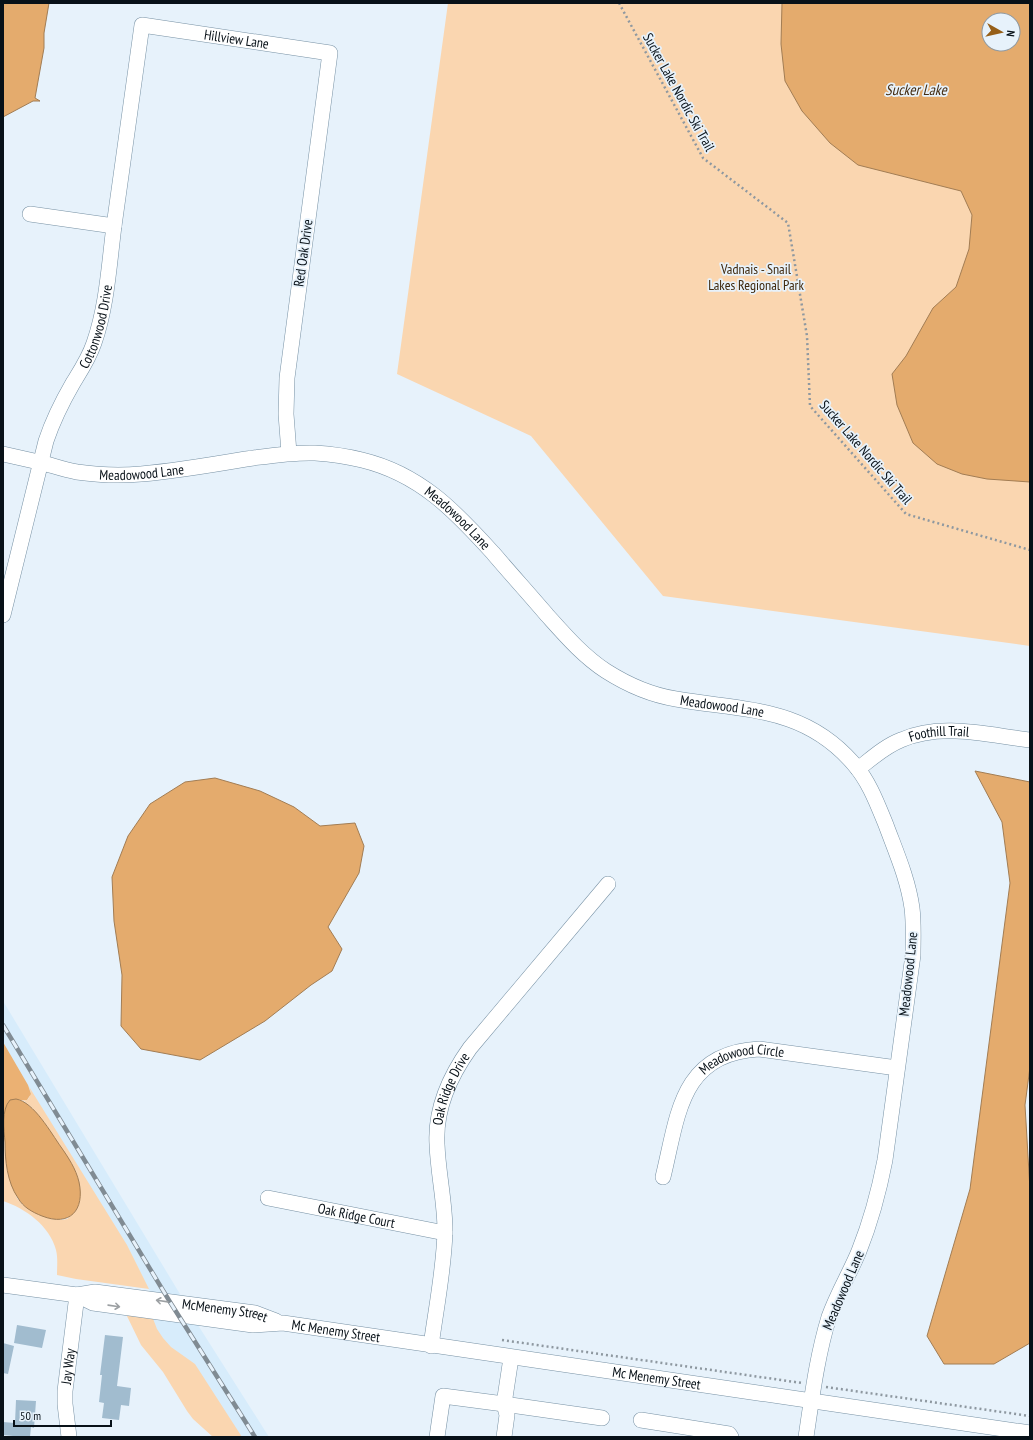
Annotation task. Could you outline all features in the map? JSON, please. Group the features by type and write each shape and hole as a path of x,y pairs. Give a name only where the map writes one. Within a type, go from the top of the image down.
{"street":[{"name":"Hillview Lane","path":"142,25 330,53"},
{"name":"Cottonwood Drive","path":"3,615 41,462 53,422 73,383 85,364 94,343 106,297 114,226 142,25"},
{"name":"Red Oak Drive","path":"289,453 286,414 287,378 330,53"},
{"path":"30,214 114,226"},
{"name":"Meadowood Lane","path":"3,454 41,462 74,472 106,474 139,474 173,471 289,453 339,455 365,460 382,466 406,477 429,491 449,507 468,525 567,638 604,670 649,692 674,699 760,711 782,716 803,724 822,735 837,747 858,769 870,788 877,804 907,883 912,908 914,931 913,955 879,1189 871,1220 859,1252 830,1315 822,1342 806,1437"},
{"name":"Foothill Trail","path":"858,769 899,740 917,733 934,730 959,730 1030,740"},
{"name":"Oak Ridge Drive","path":"431,1346 445,1233 437,1142 438,1121 450,1079 470,1048 608,884"},
{"name":"Meadowood Circle","path":"663,1177 684,1095 692,1081 702,1070 727,1054 743,1050 759,1049 897,1068"},
{"name":"Oak Ridge Court","path":"268,1198 445,1233"},
{"name":"McMenemy Street","path":"3,1286 77,1295 93,1303 253,1325 283,1323"},
{"name":"Jay Way","path":"69,1437 65,1391 77,1295"},
{"name":"Mc Menemy Street","path":"283,1323 510,1358 1030,1433"},
{"path":"504,1437 507,1415 504,1404 510,1358"},
{"path":"437,1437 443,1396 602,1418"},
{"path":"641,1420 729,1434 731,1437"},
{"path":"1029,1437 1030,1433"}],"path":[{"name":"Sucker Lake Nordic Ski Trail","path":"619,3 703,158 788,224 807,336 810,406 906,514 1030,550"},
{"path":"500,1340 1030,1416"}],"shaded area":[{"path":"3,1001 183,1299 152,1295 3,1049"},
{"path":"3,1042 28,1085 31,1094 27,1100 11,1101 5,1113 3,1178"},
{"path":"141,1315 196,1322 269,1437 241,1437 167,1362"}],"green space":[{"name":"Vadnais - Snail Lakes Regional Park","path":"448,3 1030,3 1030,646 663,596 531,436 397,374"},
{"path":"28,1085 127,1245 149,1289 57,1275 56,1250 48,1233 36,1219 28,1213 3,1201 5,1123 5,1152 17,1198 22,1204 37,1214 51,1219 62,1220 67,1219 76,1210 80,1197 33,1109 24,1101 20,1100 27,1100 30,1096"},
{"path":"125,1312 152,1316 157,1329 171,1347 195,1364 242,1437 213,1437 193,1419 163,1372 141,1345"}],"water":[{"path":"3,3 49,3 44,33 44,48 35,98 40,101 33,101 3,117"},
{"name":"Sucker Lake","path":"782,3 1030,3 1030,482 987,479 962,474 937,464 913,443 897,405 892,374 906,356 933,308 956,287 969,249 972,215 961,191 858,165 830,143 802,111 785,81 781,44"},
{"path":"975,771 1030,782 1030,1067 1025,1105 1030,1190 1030,1343 994,1364 944,1364 927,1336 970,1189 1010,883 1002,822"},
{"path":"215,778 260,791 294,807 320,826 355,823 364,846 359,873 328,927 342,949 332,971 311,985 265,1021 200,1060 141,1049 121,1026 122,975 114,921 112,877 128,836 150,804 185,782"},
{"path":"16,1099 23,1101 42,1119 72,1163 76,1172 79,1182 80,1201 73,1214 68,1217 52,1219 31,1211 25,1207 14,1192 6,1163 4,1115 7,1104 10,1100"}],"building":[{"path":"17,1325 46,1330 42,1348 14,1343"},
{"path":"105,1335 123,1337 117,1386 131,1388 129,1406 121,1405 119,1420 102,1418 104,1403 99,1402 102,1375 100,1375"},
{"path":"3,1343 14,1346 8,1374 3,1373"},
{"path":"16,1400 36,1401 34,1428 31,1427 30,1437 13,1437 3,1435 3,1422 15,1423"}],"railway":[{"path":"3,1025 170,1302 255,1437"}]}
